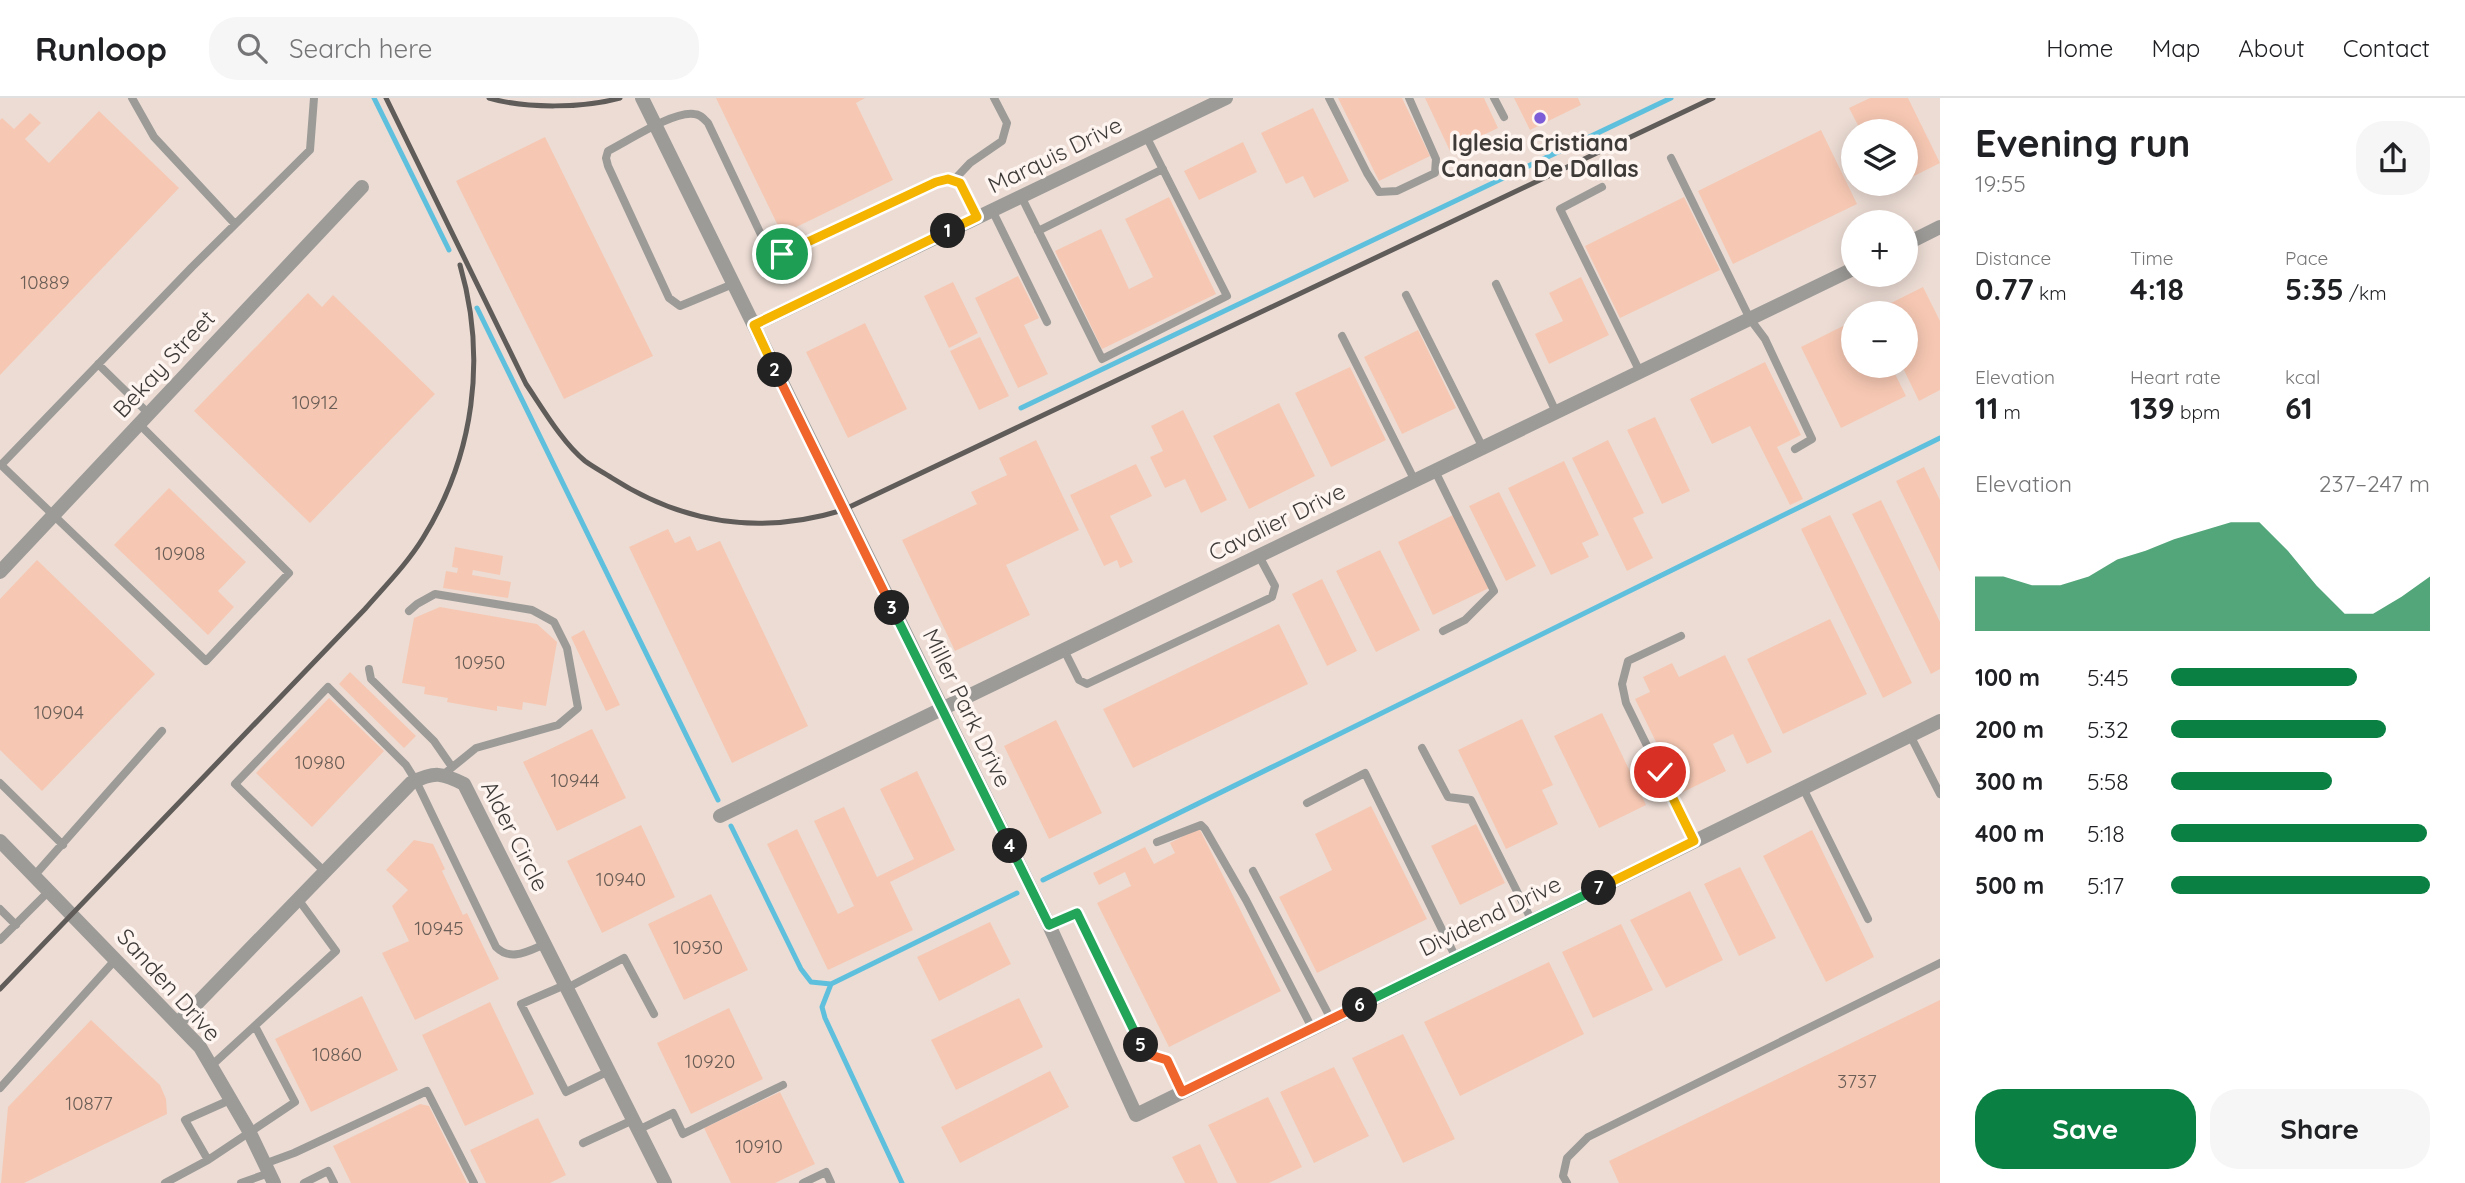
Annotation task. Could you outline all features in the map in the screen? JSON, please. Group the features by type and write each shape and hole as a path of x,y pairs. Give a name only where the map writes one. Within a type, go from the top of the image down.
{"street":[{"name":"Miller Park Drive","path":"642,98 1049,925 1136,1115"},
{"name":"Marquis Drive","path":"754,325 1226,98"},
{"name":"Bekay Street","path":"0,572 362,187"},
{"path":"1918,238 1940,227"},
{"name":"Cavalier Drive","path":"720,816 1841,275"},
{"name":"Dividend Drive","path":"1136,1115 1940,721"},
{"path":"178,1023 416,781 427,775 448,771"},
{"name":"Alder Circle","path":"448,771 464,784 665,1183"},
{"name":"Sanden Drive","path":"0,841 200,1047 249,1131 269,1173"}],"lane":[{"path":"132,98 154,137 235,224"},
{"path":"98,364 144,419 289,573 206,660 1,465 98,364 235,224 310,150 314,98"},
{"path":"954,180 970,163 1002,141 1007,123 994,98"},
{"path":"1329,98 1379,192 1397,191 1435,173 1436,159 1409,98"},
{"path":"1494,98 1504,117"},
{"path":"733,284 680,306 668,298 606,158 608,151 655,125 696,113 708,123 765,243 774,253 791,252 936,182 948,179 960,183 977,217"},
{"path":"1021,196 1102,359 1227,296 1146,136"},
{"path":"1671,158 1751,319 1765,339 1812,439 1795,449"},
{"path":"1038,231 1163,169"},
{"path":"1602,187 1560,209 1640,372"},
{"path":"992,211 1047,322"},
{"path":"1496,284 1556,412"},
{"path":"1406,295 1483,448"},
{"path":"1342,336 1415,481"},
{"path":"1435,471 1494,591 1465,620 1443,631"},
{"path":"1064,650 1079,680 1087,684 1272,597 1275,586 1259,556"},
{"path":"369,669 371,679 434,741 448,771 476,748 558,725 578,708 567,648 554,622 532,610 435,594 409,611"},
{"path":"1681,636 1628,660 1622,684 1626,703 1694,841"},
{"path":"325,872 235,784 328,687 406,765 496,947 502,953 510,955 522,954 545,944"},
{"path":"34,876 162,732"},
{"path":"1910,735 1940,794"},
{"path":"1422,748 1448,797 1471,800 1532,921"},
{"path":"1307,803 1365,773 1456,958"},
{"path":"0,783 63,845"},
{"path":"1803,788 1868,919"},
{"path":"1157,842 1192,827 1201,825 1205,829 1246,900 1312,1028"},
{"path":"1253,871 1331,1019"},
{"path":"0,940 49,891"},
{"path":"211,1067 336,951 298,899"},
{"path":"0,909 16,925"},
{"path":"1049,925 1077,913 1144,1053 1167,1060 1182,1092"},
{"path":"609,1071 566,1092 521,1004 624,958 654,1014"},
{"path":"0,1087 116,960"},
{"path":"1567,1183 1563,1176 1567,1158 1588,1137 1940,963"},
{"path":"165,1183 208,1160 295,1102 255,1026"},
{"path":"583,1143 673,1113 683,1134 783,1085"},
{"path":"241,1183 269,1173 294,1153 427,1091 474,1183"},
{"path":"208,1160 185,1120 230,1100"},
{"path":"304,1183 328,1171 334,1183"},
{"path":"803,1183 826,1172 831,1183"}],"shaded area":[{"path":"0,98 1940,98 1940,1183 0,1183"}],"building":[{"path":"716,98 865,98 856,103 893,180 782,234"},
{"path":"1338,98 1402,98 1430,156 1379,181"},
{"path":"1425,98 1484,98 1498,128 1450,151"},
{"name":"Iglesia Cristiana Canaan De Dallas","path":"1514,98 1578,98 1581,105 1530,130"},
{"path":"1870,98 1908,98 1940,163 1918,174 1918,119 1855,119 1849,108"},
{"path":"1313,108 1349,181 1314,198 1303,176 1286,184 1261,133"},
{"path":"99,111 179,188 0,375 0,120 2,118 14,129 30,113 41,123 25,139 49,163"},
{"path":"1821,130 1841,171 1841,196 1853,196 1857,204 1733,264 1698,191"},
{"path":"545,137 653,356 564,399 456,181"},
{"path":"1243,142 1257,172 1199,200 1184,171"},
{"path":"1169,197 1216,294 1102,349 1055,251 1101,229 1129,289 1153,277 1125,219"},
{"path":"1684,197 1720,270 1620,318 1585,246"},
{"path":"1018,276 1039,318 1024,325 1048,374 1018,388 975,298"},
{"path":"1581,277 1609,335 1549,364 1535,334 1563,321 1549,293"},
{"path":"953,282 978,333 949,348 924,296"},
{"path":"1923,287 1940,321 1940,390 1919,401 1908,378 1918,378 1918,301 1895,301"},
{"path":"308,293 322,307 333,295 435,394 310,523 194,411"},
{"path":"865,323 907,409 848,438 806,352"},
{"path":"1841,327 1841,378 1897,378 1906,396 1841,428 1801,347"},
{"path":"1418,330 1456,408 1402,434 1364,357"},
{"path":"980,337 1009,396 979,410 950,351"},
{"path":"1765,362 1801,435 1777,447 1803,499 1790,505 1750,426 1712,444 1690,399"},
{"path":"1350,367 1386,440 1331,467 1295,393"},
{"path":"1279,403 1315,476 1249,509 1213,436"},
{"path":"1183,410 1227,500 1201,513 1185,479 1165,488 1150,457 1163,451 1151,426"},
{"path":"1655,417 1690,491 1662,504 1627,430"},
{"path":"1036,440 1079,530 1006,565 1030,615 955,651 902,540 977,504 971,492 1007,475 999,458"},
{"path":"1608,440 1644,513 1633,518 1653,558 1627,571 1572,458"},
{"path":"1564,461 1599,535 1582,543 1589,557 1551,575 1508,488"},
{"path":"1136,464 1152,496 1110,516 1133,562 1120,568 1117,560 1104,566 1070,495"},
{"path":"1924,467 1940,500 1940,572 1896,481"},
{"path":"169,488 246,562 218,591 234,607 208,635 114,545"},
{"path":"1499,492 1536,566 1506,581 1469,506"},
{"path":"1881,500 1940,622 1940,669 1931,674 1852,514"},
{"path":"1453,515 1489,588 1433,615 1398,542"},
{"path":"1830,515 1912,683 1883,698 1801,529"},
{"path":"668,529 675,543 690,536 697,551 720,541 808,726 732,763 629,547"},
{"path":"455,547 503,556 500,575 473,570 472,575 511,582 508,598 443,588 446,571 457,573 458,568 452,567"},
{"path":"1380,550 1420,630 1376,652 1336,571"},
{"path":"37,560 155,674 42,791 0,750 0,599"},
{"path":"1322,579 1357,651 1327,666 1292,594"},
{"path":"440,607 537,624 557,642 546,706 523,702 522,710 497,706 497,711 447,702 448,698 424,694 425,687 402,683 414,618"},
{"path":"1830,619 1867,694 1783,734 1747,659"},
{"path":"1279,624 1308,684 1133,768 1103,709"},
{"path":"584,630 620,705 606,711 571,637"},
{"path":"1725,655 1772,752 1747,764 1733,734 1713,744 1726,771 1681,793 1635,699 1650,692 1643,677 1672,663 1679,677"},
{"path":"350,672 416,736 404,748 339,684"},
{"path":"329,698 384,751 312,827 256,773"},
{"path":"1602,713 1646,805 1599,828 1554,736"},
{"path":"1522,719 1553,785 1542,790 1558,824 1506,849 1458,750"},
{"path":"1056,720 1102,813 1049,839 1004,746"},
{"path":"592,729 626,798 557,831 523,762"},
{"path":"917,771 955,850 890,882 913,930 828,970 767,844 797,829 838,914 854,906 814,821 844,807 877,877 914,859 880,789"},
{"path":"1371,806 1427,919 1317,973 1279,897 1332,870 1315,834"},
{"path":"1476,824 1505,883 1460,905 1431,846"},
{"path":"641,825 675,897 602,933 567,861"},
{"path":"1199,828 1281,991 1169,1047 1097,903 1131,886 1125,872 1099,885 1093,873 1145,847 1154,864 1175,853 1170,843"},
{"path":"1812,830 1874,957 1826,982 1763,856"},
{"path":"414,840 433,844 445,869 442,871 463,915 467,913 499,979 415,1020 382,953 409,941 392,906 408,890 386,870"},
{"path":"1740,867 1776,938 1739,956 1704,884"},
{"path":"1690,891 1723,960 1666,988 1630,920"},
{"path":"711,894 748,970 684,1000 648,924"},
{"path":"990,922 1011,964 939,1001 917,957"},
{"path":"1621,924 1653,990 1593,1018 1562,952"},
{"path":"1549,962 1584,1034 1460,1096 1424,1022"},
{"path":"362,996 398,1070 311,1112 275,1039"},
{"path":"1019,998 1043,1047 956,1090 931,1040"},
{"path":"1940,1000 1940,1183 1619,1183 1609,1161"},
{"path":"490,1002 534,1094 465,1126 422,1035"},
{"path":"729,1008 763,1079 691,1114 657,1043"},
{"path":"91,1020 160,1085 166,1099 167,1114 24,1183 1,1183 8,1107"},
{"path":"1403,1034 1455,1139 1403,1163 1352,1058"},
{"path":"1334,1067 1369,1136 1314,1163 1280,1092"},
{"path":"1050,1071 1069,1107 960,1163 941,1127"},
{"path":"780,1092 815,1164 775,1183 731,1183 704,1128"},
{"path":"1268,1097 1302,1167 1269,1183 1237,1183 1208,1125"},
{"path":"420,1104 429,1106 467,1183 351,1183 333,1146"},
{"path":"538,1118 566,1175 550,1183 486,1183 470,1150"},
{"path":"1200,1144 1218,1183 1185,1183 1172,1157"}],"waterway":[{"path":"374,98 449,250"},
{"path":"1021,408 1671,98"},
{"path":"477,308 718,800"},
{"path":"1043,880 1940,438"},
{"path":"731,826 801,969 811,982 831,984 1017,893"},
{"path":"831,984 822,1007 825,1018 902,1183"}],"railway":[{"path":"386,98 526,384 568,444 591,465 639,494 667,506 724,521 753,523 813,518 843,510 1713,98"},
{"path":"489,98 520,104 555,106 590,104 620,98"},
{"path":"0,989 365,609 417,548 440,507 454,474 471,406 473,335 460,265"}],"place":[{"name":"Iglesia Cristiana Canaan De Dallas","path":"1540,118"}],"route":[{"path":"782,254 936,182 948,179 960,183 977,217 754,325 1049,925 1077,913 1144,1053 1167,1060 1182,1092 1694,841 1660,772"}]}
